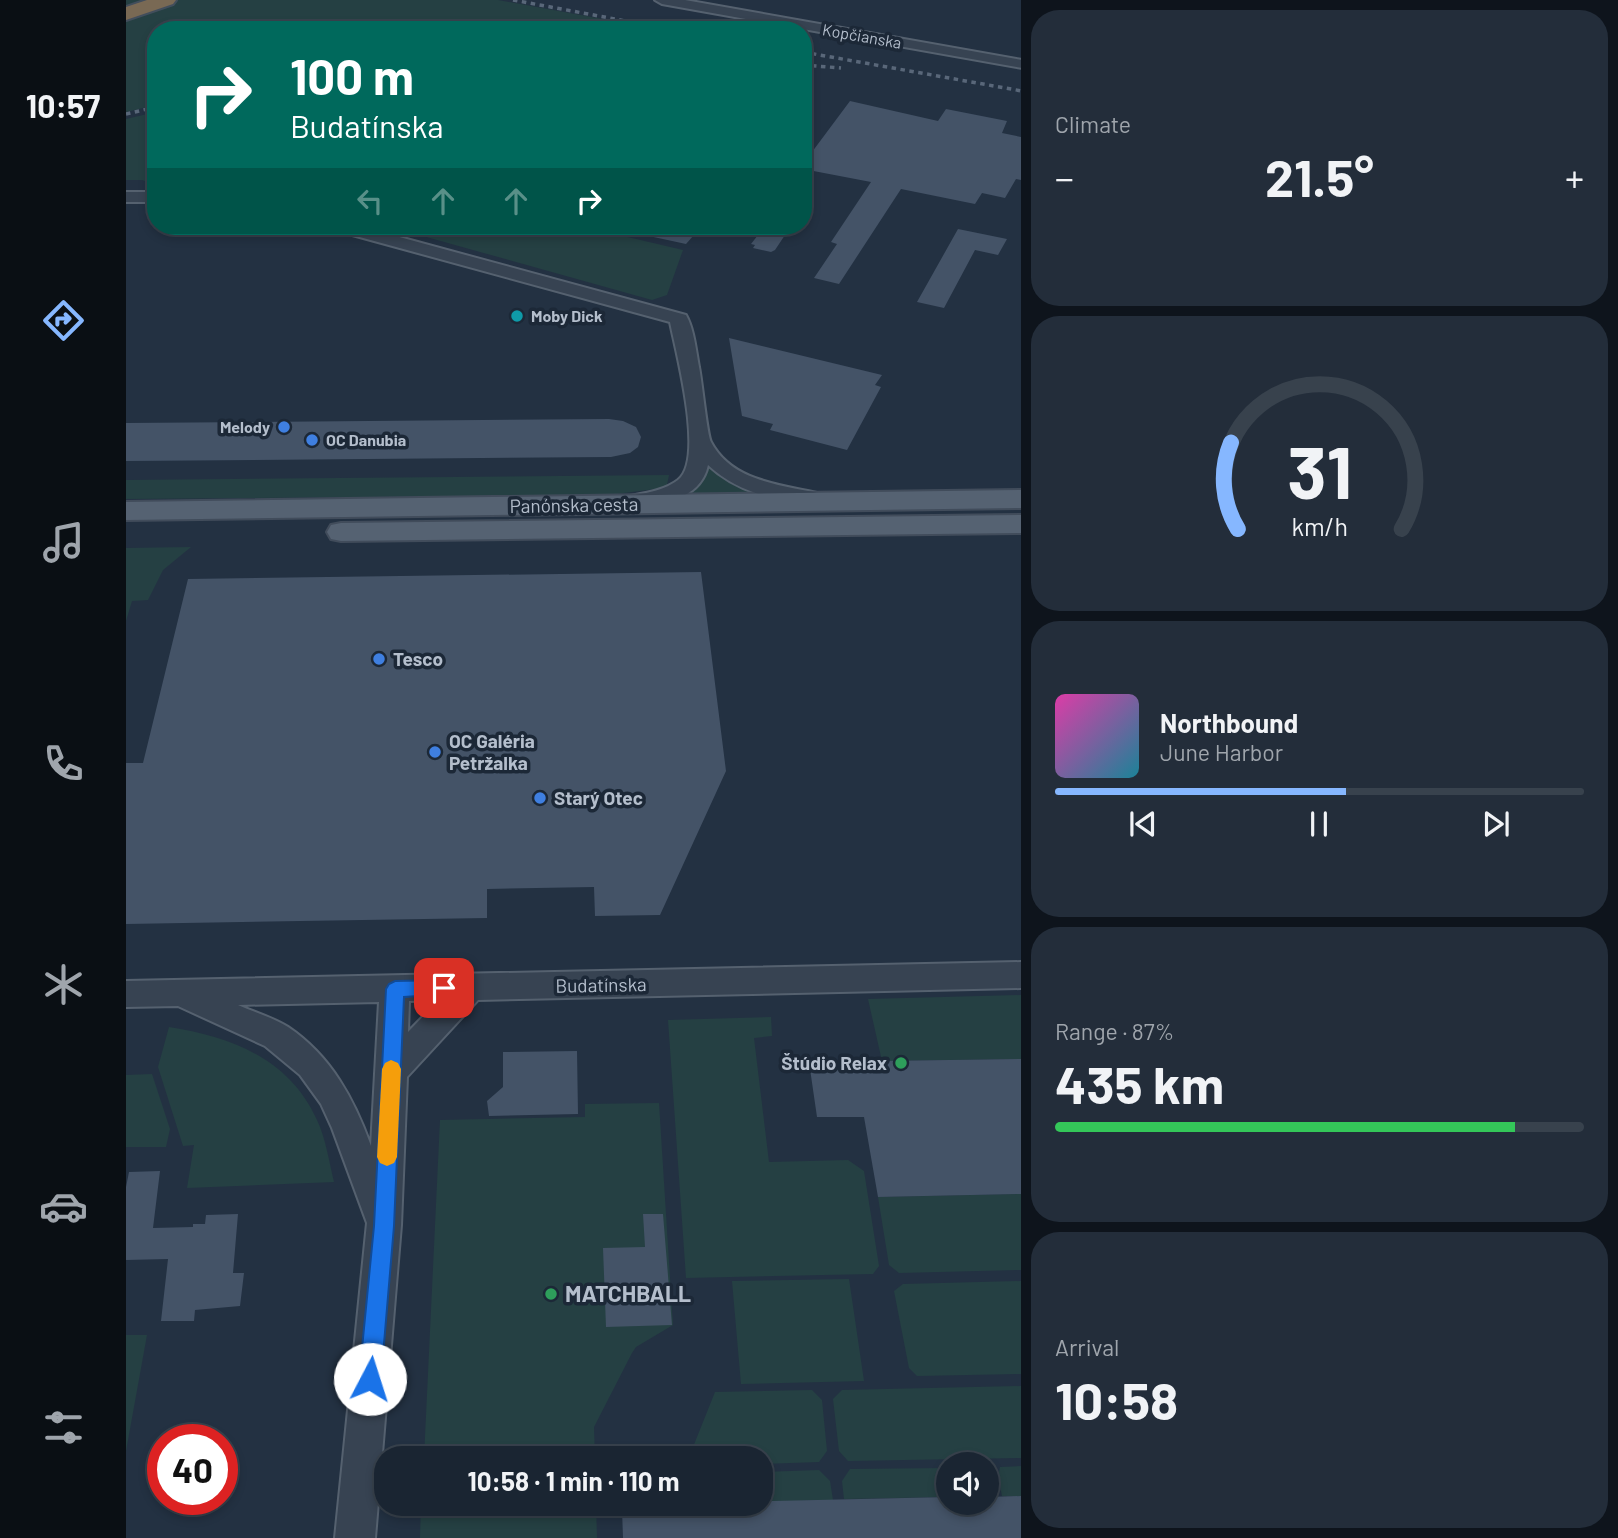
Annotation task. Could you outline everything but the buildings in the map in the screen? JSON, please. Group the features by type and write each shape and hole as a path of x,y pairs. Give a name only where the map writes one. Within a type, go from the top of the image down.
{"highway":[{"path":"126,4 138,0"},
{"path":"126,14 164,1"}],"main road":[{"name":"Panónska cesta","path":"126,511 1021,499"},
{"name":"Panónska cesta","path":"126,534 1021,524"}],"street":[{"name":"Kopčianska","path":"662,0 780,21"},
{"name":"Kopčianska","path":"812,27 1021,64"},
{"path":"126,197 147,197"},
{"path":"373,235 679,319 701,444 696,473 687,484 669,493 624,504"},
{"path":"701,444 715,463 741,481 770,491 823,501"},
{"name":"Budatínska","path":"126,994 1021,975"},
{"path":"391,1072 471,988"},
{"path":"355,1538 384,1226 395,989"},
{"name":"Budatínska","path":"181,993 262,1028 300,1054 320,1076 342,1114 384,1226"}],"green space":[{"path":"126,0 498,0 614,21 147,21 147,107 126,112"},
{"path":"147,114 147,182 126,180 126,119"},
{"path":"419,235 619,235 683,250 667,295 652,300"},
{"path":"706,458 717,472 731,482 764,494 674,494"},
{"path":"669,475 667,485 663,488 609,495 126,499 126,480"},
{"path":"191,547 163,570 148,600 132,601 126,621 126,548"},
{"path":"1021,995 1021,1059 882,1061 868,999"},
{"path":"771,1017 772,1036 754,1038 769,1162 848,1160 864,1171 879,1266 873,1274 686,1278 668,1020"},
{"path":"169,1027 236,1044 274,1066 291,1081 317,1120 334,1182 187,1188 194,1145 183,1146 158,1067"},
{"path":"152,1074 170,1129 166,1147 126,1147 126,1075"},
{"name":"MATCHBALL","path":"659,1103 673,1325 636,1347 632,1353 594,1427 595,1446 425,1446 440,1120 585,1117 585,1104"},
{"path":"1021,1194 1021,1270 899,1273 889,1265 878,1197"},
{"path":"849,1279 864,1381 741,1384 732,1281"},
{"path":"1021,1281 1021,1374 917,1376 909,1368 894,1291 903,1284"},
{"path":"126,1335 147,1335 126,1451"},
{"path":"1021,1386 1021,1458 999,1458 999,1452 936,1452 936,1459 848,1461 839,1451 833,1399 842,1390"},
{"path":"812,1390 822,1400 827,1451 819,1462 773,1464 773,1446 693,1446 715,1392"},
{"path":"1021,1466 1021,1496 1002,1496 1000,1467"},
{"path":"936,1468 936,1497 844,1499 842,1481 850,1469"},
{"path":"819,1470 830,1481 833,1500 773,1502 773,1472"},
{"path":"421,1516 596,1516 597,1538 420,1538"}],"railway":[{"path":"513,0 626,21"},
{"path":"812,54 1021,91"},
{"path":"812,66 841,68"},
{"path":"126,114 147,109"}],"slow traffic":[{"path":"387,1157 391,1069"}],"place":[{"name":"Moby Dick","path":"517,316"},
{"name":"Melody","path":"284,427"},
{"name":"OC Danubia","path":"312,440"},
{"name":"Tesco","path":"379,659"},
{"name":"OC Galéria Petržalka","path":"435,752"},
{"name":"Starý Otec","path":"540,798"},
{"name":"Štúdio Relax","path":"901,1063"},
{"name":"MATCHBALL","path":"551,1294"}],"route":[{"path":"370,1379 384,1226 395,989 444,988"}]}
